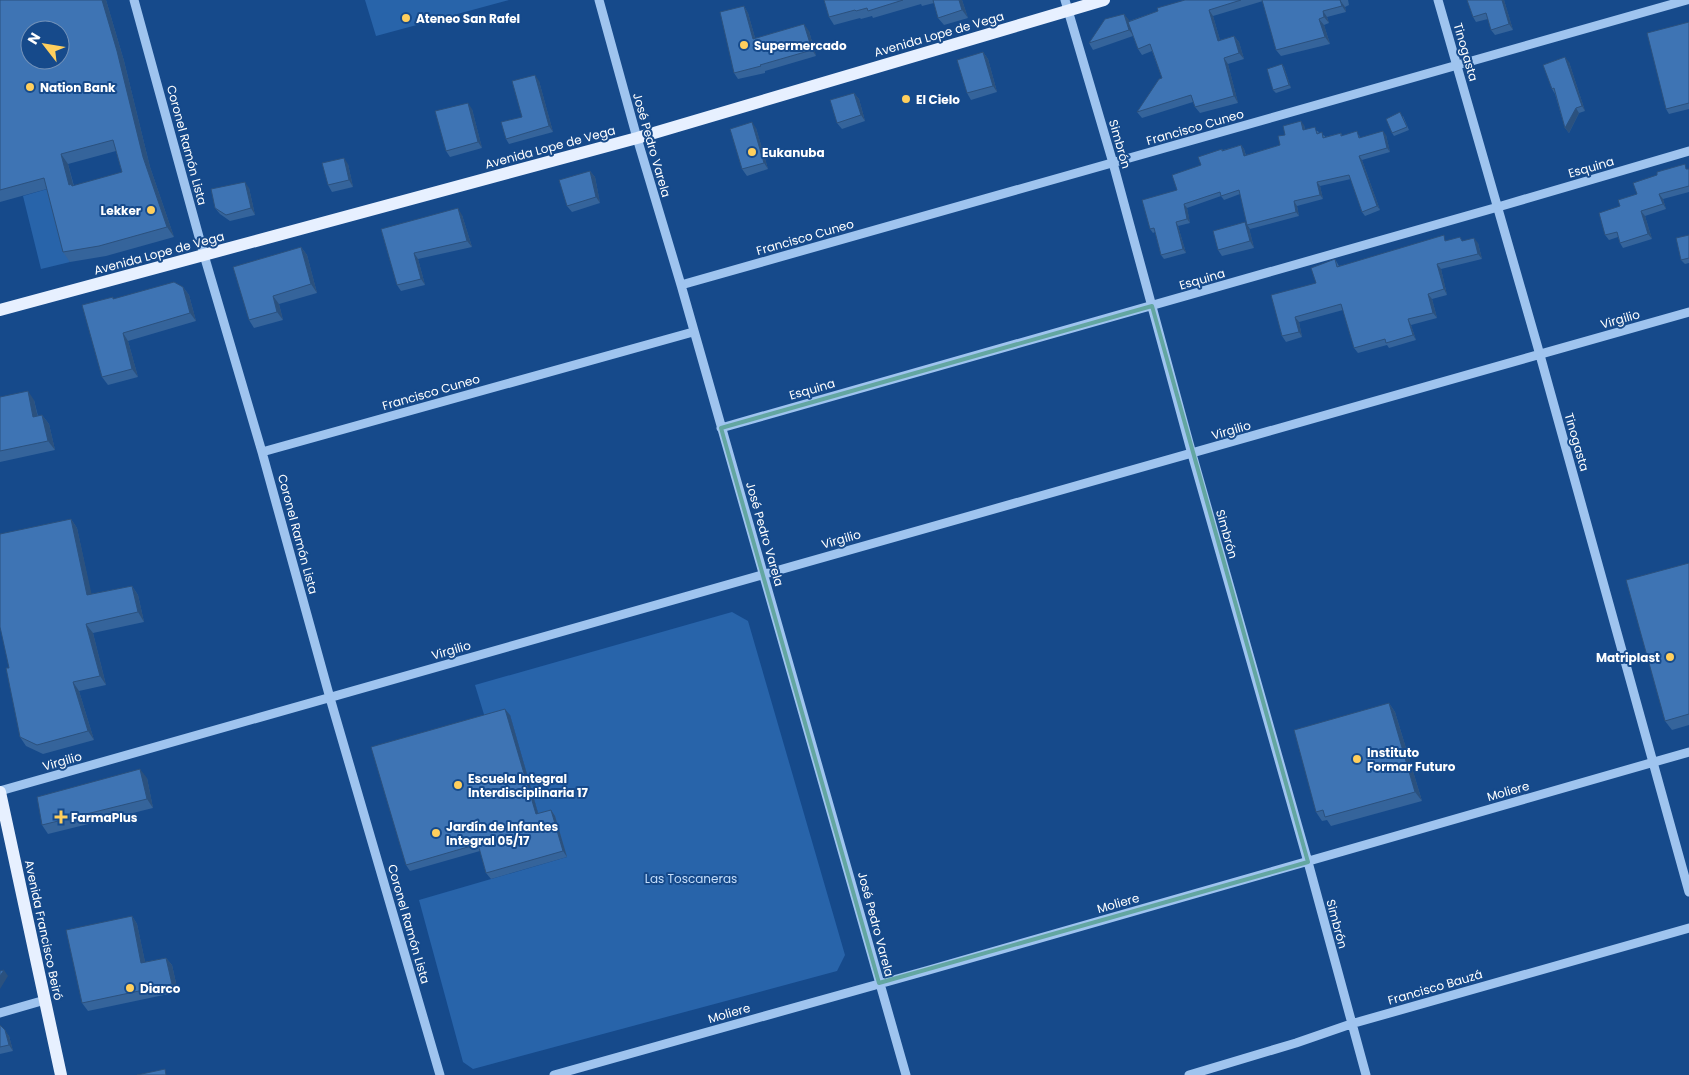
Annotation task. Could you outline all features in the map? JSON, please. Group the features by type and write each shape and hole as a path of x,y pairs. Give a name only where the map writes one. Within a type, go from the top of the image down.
{"main road":[{"name":"Avenida Lope de Vega","path":"0,310 636,138 1067,5 1104,0"},
{"name":"Avenida Francisco Beiró","path":"0,791 61,1075"}],"street":[{"name":"Coronel Ramón Lista","path":"134,0 204,255 262,452 330,698 440,1075"},
{"name":"José Pedro Varela","path":"599,0 636,138 681,285 906,1075"},
{"name":"Tinogasta","path":"1438,0 1540,355 1689,892"},
{"name":"Francisco Cuneo","path":"681,285 1687,0"},
{"name":"Simbrón","path":"1067,5 1113,164 1366,1075"},
{"name":"Esquina","path":"721,428 1498,208 1689,151"},
{"name":"Virgilio","path":"0,791 1689,312"},
{"name":"Francisco Cuneo","path":"262,452 693,332"},
{"name":"Moliere","path":"554,1075 1308,862 1689,752"},
{"name":"Francisco Bauzá","path":"1189,1075 1296,1043 1351,1024 1689,928"},
{"path":"0,1013 45,1000"}],"highlighted area":[{"path":"1152,306 1308,862 879,983 721,428"}],"green space":[{"name":"Ateneo San Rafel","path":"365,0 509,0 376,36"},
{"path":"51,188 70,262 41,269 23,196"},
{"name":"Las Toscaneras","path":"732,612 748,621 845,955 837,971 473,1069 463,1062 419,900 567,857 540,820 510,715 486,721 475,685"}],"building":[{"path":"0,0 102,0 117,51 143,157 167,227 99,246 63,252 44,178 0,190","holes":["113,140 122,172 72,186 71,184 69,185 61,154"]},
{"path":"824,0 903,0 868,11 867,8 829,17"},
{"path":"933,0 959,0 962,10 938,18"},
{"path":"1185,0 1241,0 1209,10 1218,41 1234,36 1239,53 1224,58 1234,96 1195,107 1191,95 1137,112 1159,79 1162,78 1150,44 1138,49 1128,22 1158,11 1157,8"},
{"path":"1262,0 1340,0 1342,6 1323,11 1324,17 1319,19 1325,37 1276,50"},
{"path":"1467,0 1502,0 1509,24 1491,30 1486,13 1473,17"},
{"path":"744,6 753,39 804,24 812,50 734,73 720,12"},
{"path":"1124,14 1129,30 1089,43 1105,19"},
{"path":"1689,22 1689,103 1666,109 1647,33"},
{"path":"983,52 993,86 967,93 957,60"},
{"path":"1565,57 1582,106 1576,108 1565,128 1554,88 1552,89 1543,65"},
{"path":"1282,64 1289,85 1273,90 1267,69"},
{"path":"535,75 549,126 506,139 501,122 522,117 512,81"},
{"path":"854,93 861,115 837,123 830,100"},
{"path":"468,103 478,142 446,151 435,111"},
{"path":"1400,112 1407,127 1392,133 1386,119"},
{"path":"1301,121 1303,130 1315,127 1317,134 1322,132 1323,138 1341,133 1341,136 1357,131 1359,138 1383,131 1387,148 1359,156 1377,206 1362,212 1349,175 1317,182 1320,195 1294,201 1296,212 1247,225 1239,190 1221,196 1220,192 1184,204 1187,219 1176,222 1183,249 1161,255 1154,228 1150,229 1142,200 1177,190 1172,175 1201,165 1198,157 1241,145 1244,156 1280,145 1278,136 1285,135 1283,126"},
{"name":"Eukanuba","path":"752,122 764,163 742,169 730,129"},
{"path":"344,158 349,180 328,185 322,163"},
{"path":"1685,164 1686,169 1689,169 1689,186 1659,194 1663,204 1641,211 1648,234 1620,243 1617,232 1605,235 1599,213 1620,206 1618,200 1637,194 1633,183 1657,175 1657,172"},
{"path":"590,171 596,197 567,206 559,180"},
{"path":"245,182 251,208 226,215 215,208 211,189"},
{"path":"458,208 467,241 414,253 421,279 397,285 381,229"},
{"path":"1245,222 1250,241 1218,250 1213,231"},
{"path":"1444,235 1445,241 1460,237 1462,241 1474,238 1478,254 1437,264 1444,289 1428,294 1433,313 1408,319 1413,335 1386,343 1385,339 1354,348 1341,304 1295,317 1299,332 1282,336 1271,295 1316,283 1311,268 1335,259 1337,267"},
{"path":"1689,235 1689,258 1681,260 1676,238"},
{"path":"301,247 311,284 273,296 277,312 249,320 233,267"},
{"path":"174,282 183,287 190,313 123,333 132,369 102,377 82,305 113,297 113,299"},
{"path":"28,391 33,417 42,415 48,441 0,451 0,397"},
{"path":"71,519 87,595 132,586 138,612 86,624 100,676 73,682 88,731 37,745 20,737 6,668 9,668 0,627 0,534"},
{"name":"Matriplast","path":"1689,563 1689,714 1665,721 1626,580"},
{"name":"Instituto Formar Futuro","path":"1389,703 1415,792 1325,817 1323,810 1316,812 1294,730"},
{"name":"Escuela Integral Interdisciplinaria 17","path":"505,709 536,814 551,810 563,851 486,873 478,844 406,865 371,747"},
{"path":"140,769 147,799 42,825 37,797"},
{"path":"132,916 141,963 166,958 172,984 82,1003 66,930"},
{"path":"0,1025 5,1030 9,1045 0,1047"},
{"path":"165,1069 166,1075 137,1075"}],"place":[{"name":"Ateneo San Rafel","path":"406,18"},
{"name":"Supermercado","path":"744,45"},
{"name":"Nation Bank","path":"30,87"},
{"name":"El Cielo","path":"906,99"},
{"name":"Eukanuba","path":"752,152"},
{"name":"Lekker","path":"151,210"},
{"name":"Matriplast","path":"1670,657"},
{"name":"Instituto Formar Futuro","path":"1357,759"},
{"name":"Escuela Integral Interdisciplinaria 17","path":"458,785"},
{"name":"FarmaPlus","path":"61,817"},
{"name":"Jardín de Infantes Integral 05/17","path":"436,833"},
{"name":"Diarco","path":"130,988"}]}
